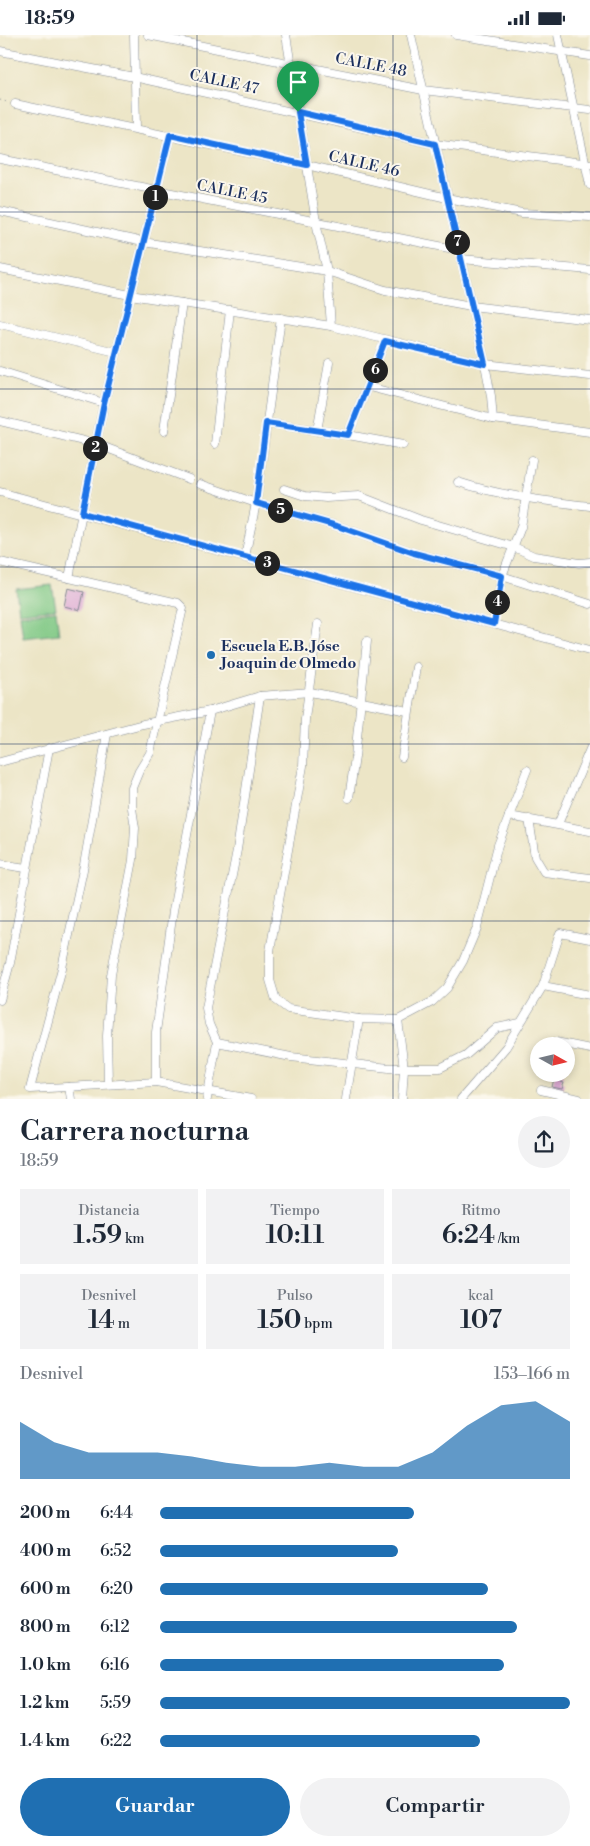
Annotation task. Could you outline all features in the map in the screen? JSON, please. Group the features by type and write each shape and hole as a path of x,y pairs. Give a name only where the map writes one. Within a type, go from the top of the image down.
{"street":[{"path":"134,35 136,128"},
{"name":"CALLE 48","path":"148,35 423,90 590,110"},
{"path":"286,35 316,222 327,271 331,326"},
{"path":"411,35 485,364 493,419"},
{"path":"456,35 590,56"},
{"path":"558,35 573,108 588,164 590,185"},
{"name":"CALLE 47","path":"0,51 298,112 435,144 588,164"},
{"name":"CALLE 46","path":"15,104 170,135 447,198 522,213 590,217"},
{"path":"69,578 104,403 170,135"},
{"name":"CALLE 45","path":"0,159 156,192 459,251"},
{"path":"0,211 143,242 327,271 385,290 471,306 590,320"},
{"path":"461,259 590,270"},
{"path":"0,269 130,295 331,326 385,341 485,364 590,376"},
{"path":"164,431 182,303"},
{"path":"215,444 230,311"},
{"path":"245,557 256,503 281,318"},
{"path":"0,324 116,352"},
{"path":"348,435 369,387 385,341"},
{"path":"317,431 329,363"},
{"path":"0,371 104,403"},
{"path":"369,387 493,419 590,432"},
{"path":"0,421 96,443 189,479"},
{"path":"266,423 403,445"},
{"path":"494,624 502,576 514,547 526,499 532,460"},
{"path":"458,482 488,492 526,499 590,506"},
{"path":"200,484 256,503 337,526 414,553 502,576 590,604"},
{"path":"284,489 326,498 359,496 421,520 514,547 534,556 579,563 590,562"},
{"path":"0,492 590,650"},
{"path":"0,562 181,605 183,608 150,753 139,771 132,789 136,828 111,975 107,1036 108,1084"},
{"path":"318,624 296,811 270,951 270,980 276,1000 288,1009 359,1019 398,1020 432,1002 447,988 463,961 477,928 486,885 526,770"},
{"path":"349,798 367,641"},
{"path":"402,757 416,667"},
{"path":"0,762 159,720 210,711 260,696 310,692 408,711"},
{"path":"207,1095 217,1042 209,1024 206,1008 237,850 260,696"},
{"path":"156,1082 156,1032 172,921 210,711"},
{"path":"107,734 84,865 62,968 30,1086 34,1091 108,1084 156,1082 207,1095 251,1099"},
{"path":"0,1000 10,963 49,748"},
{"path":"558,824 590,749"},
{"path":"509,816 590,831"},
{"path":"529,819 535,857 544,872 590,878"},
{"path":"0,864 26,868"},
{"path":"461,1099 506,1047 543,986 559,934 562,932 590,939"},
{"path":"0,961 10,963"},
{"path":"543,986 590,995"},
{"path":"346,1099 359,1019"},
{"path":"398,1020 404,1069 402,1099"},
{"path":"217,1042 291,1057 404,1069 440,1067 466,1055 497,1028 520,1023"},
{"path":"575,1046 590,1049"},
{"path":"70,1087 71,1099"},
{"path":"541,1090 580,1099"}],"green space":[{"path":"52,585 56,609 19,613 16,589"},
{"path":"56,611 59,634 23,638 20,615"}],"building":[{"path":"68,588 84,592 80,610 64,606"},
{"path":"553,1083 564,1083 562,1089 552,1087"}],"place":[{"name":"Escuela E.B. Jóse Joaquin de Olmedo","path":"211,655"}],"route":[{"path":"298,112 435,144 485,364 385,341 369,387 348,435 266,423 256,503 337,526 414,553 502,576 494,624 82,513 104,403 170,135 307,165 298,112"}]}
